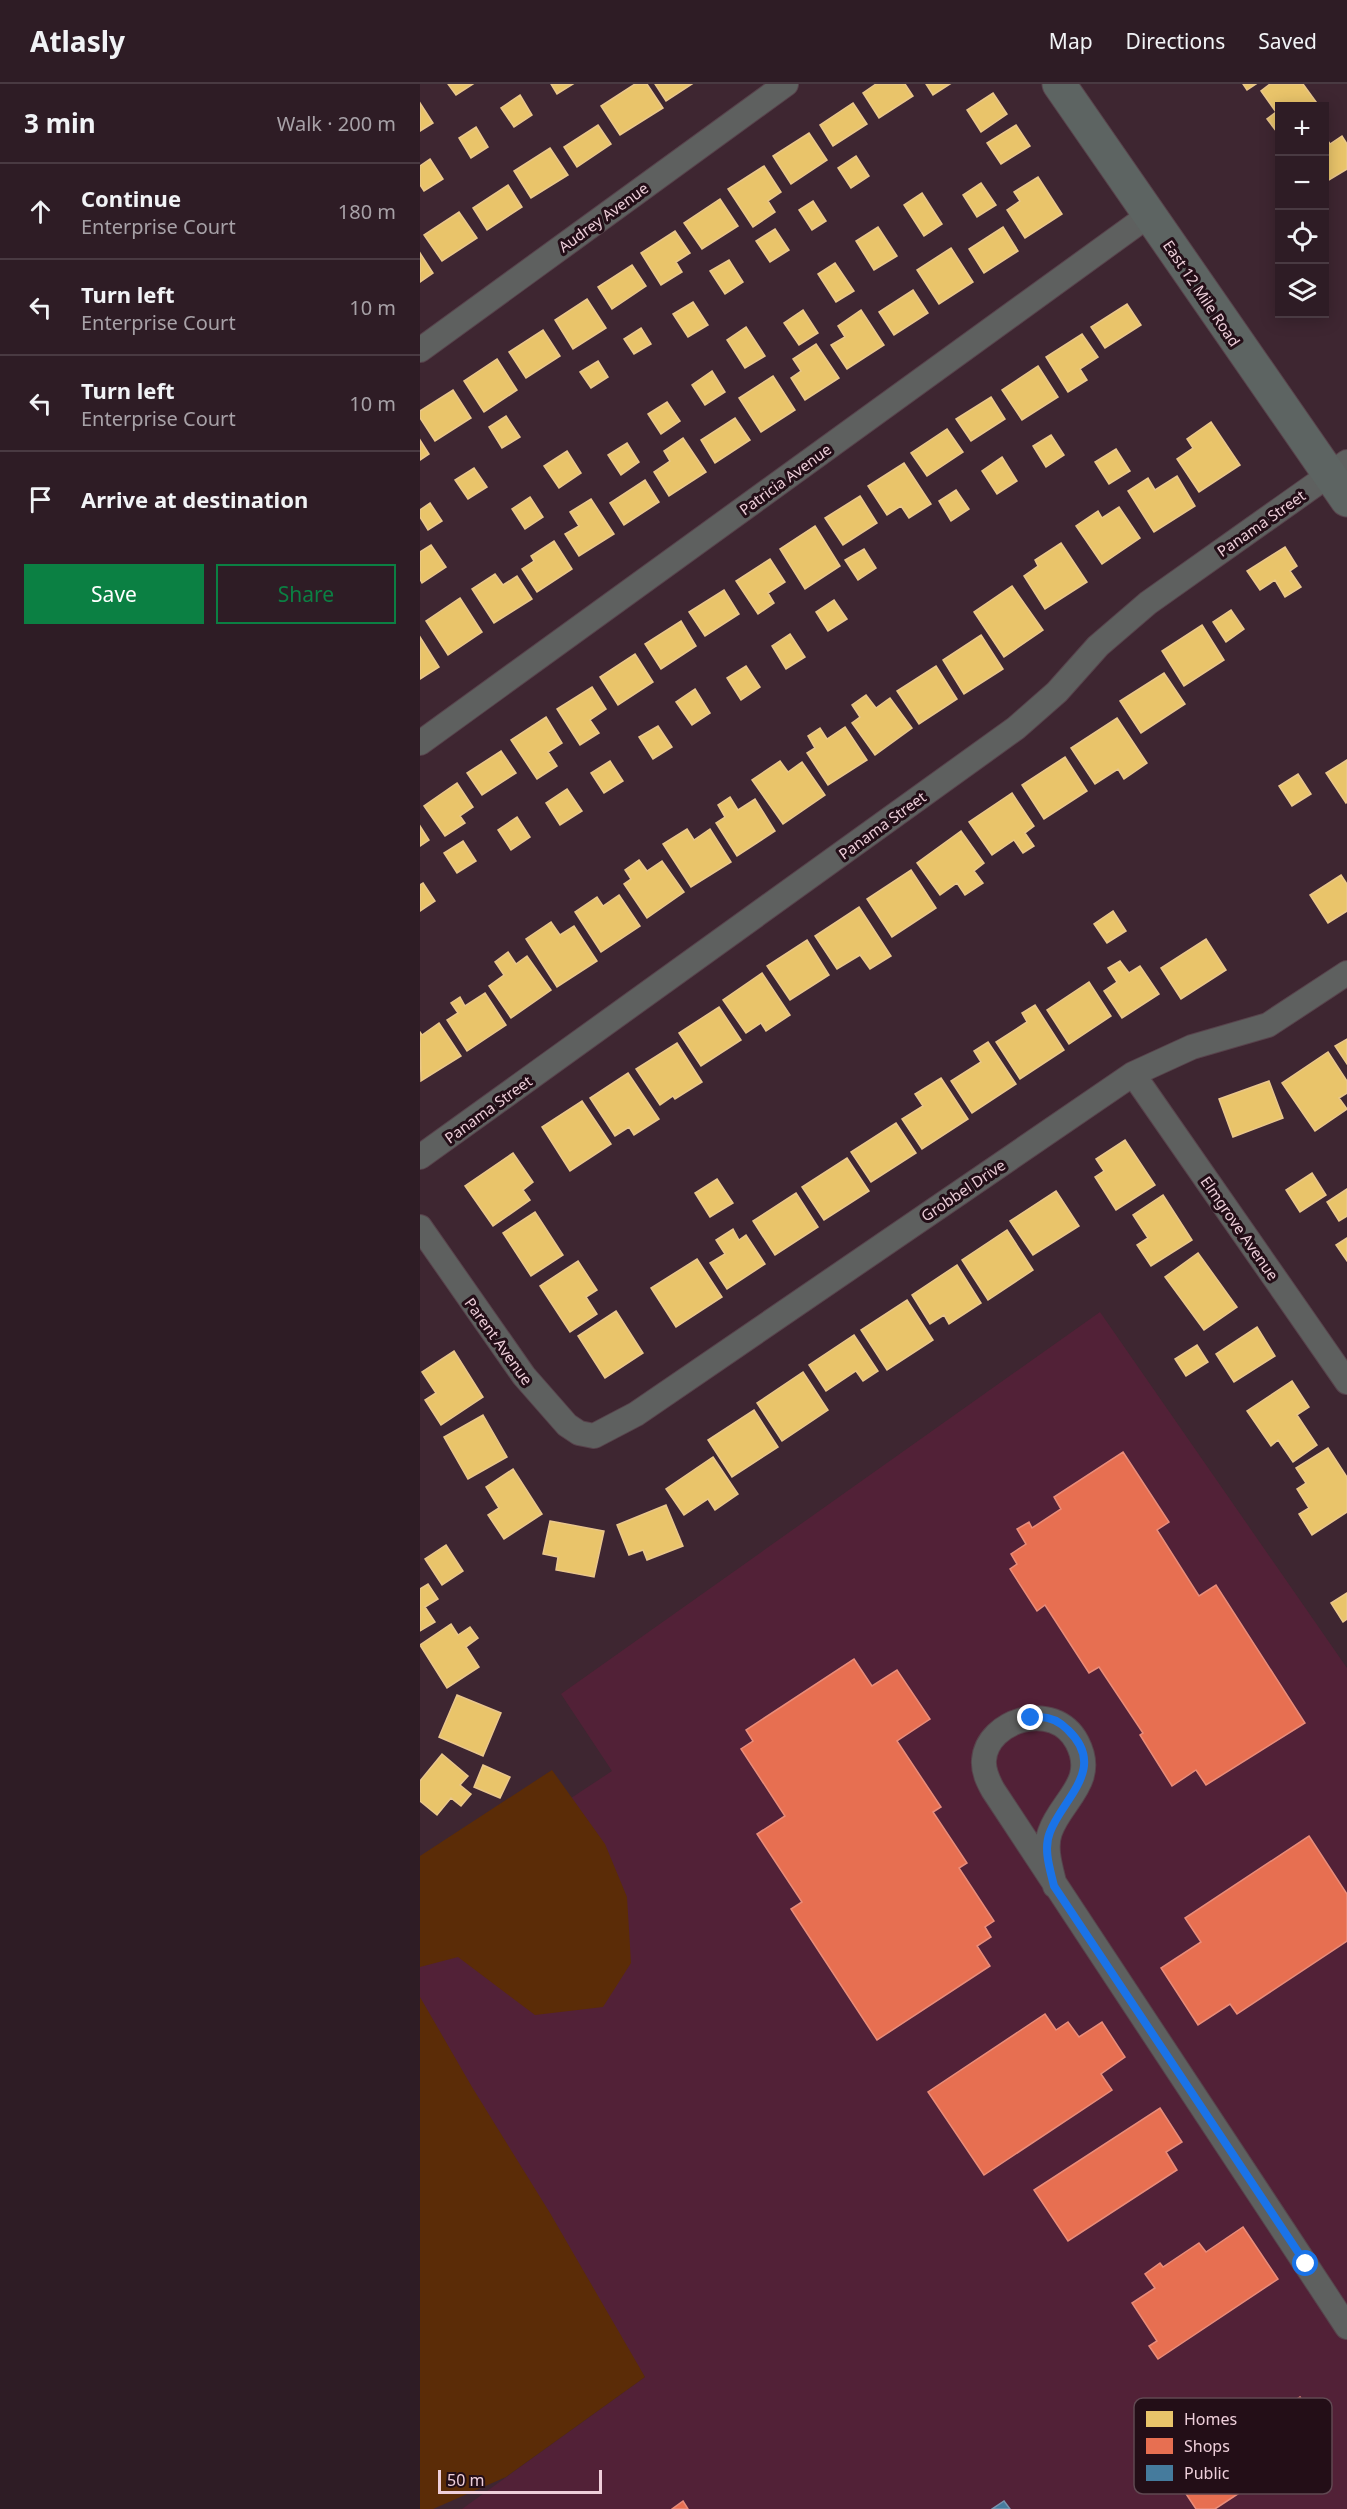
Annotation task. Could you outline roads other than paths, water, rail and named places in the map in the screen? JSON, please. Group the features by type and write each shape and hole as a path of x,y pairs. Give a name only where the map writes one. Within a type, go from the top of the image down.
{"main road":[{"name":"East 12 Mile Road","path":"1059,84 1149,215 1341,479"}],"street":[{"name":"Audrey Avenue","path":"420,350 786,84"},
{"name":"Patricia Avenue","path":"420,743 1149,215"},
{"name":"Panama Street","path":"420,1157 1016,728 1056,692 1098,646 1148,603 1341,479"},
{"name":"Grobbel Drive","path":"594,1436 636,1414 1133,1074 1192,1047 1268,1024 1347,973"},
{"name":"Elmgrove Avenue","path":"1133,1074 1347,1382"},
{"name":"Parent Avenue","path":"420,1227 477,1312 550,1409 579,1433 594,1436"},
{"path":"1054,1886 1048,1861 1047,1843 1050,1832 1077,1788 1084,1765 1082,1752 1071,1733 1055,1720 1035,1718 1013,1724 997,1735 986,1752 984,1762 986,1775 993,1790 1054,1886 1347,2327"}]}
